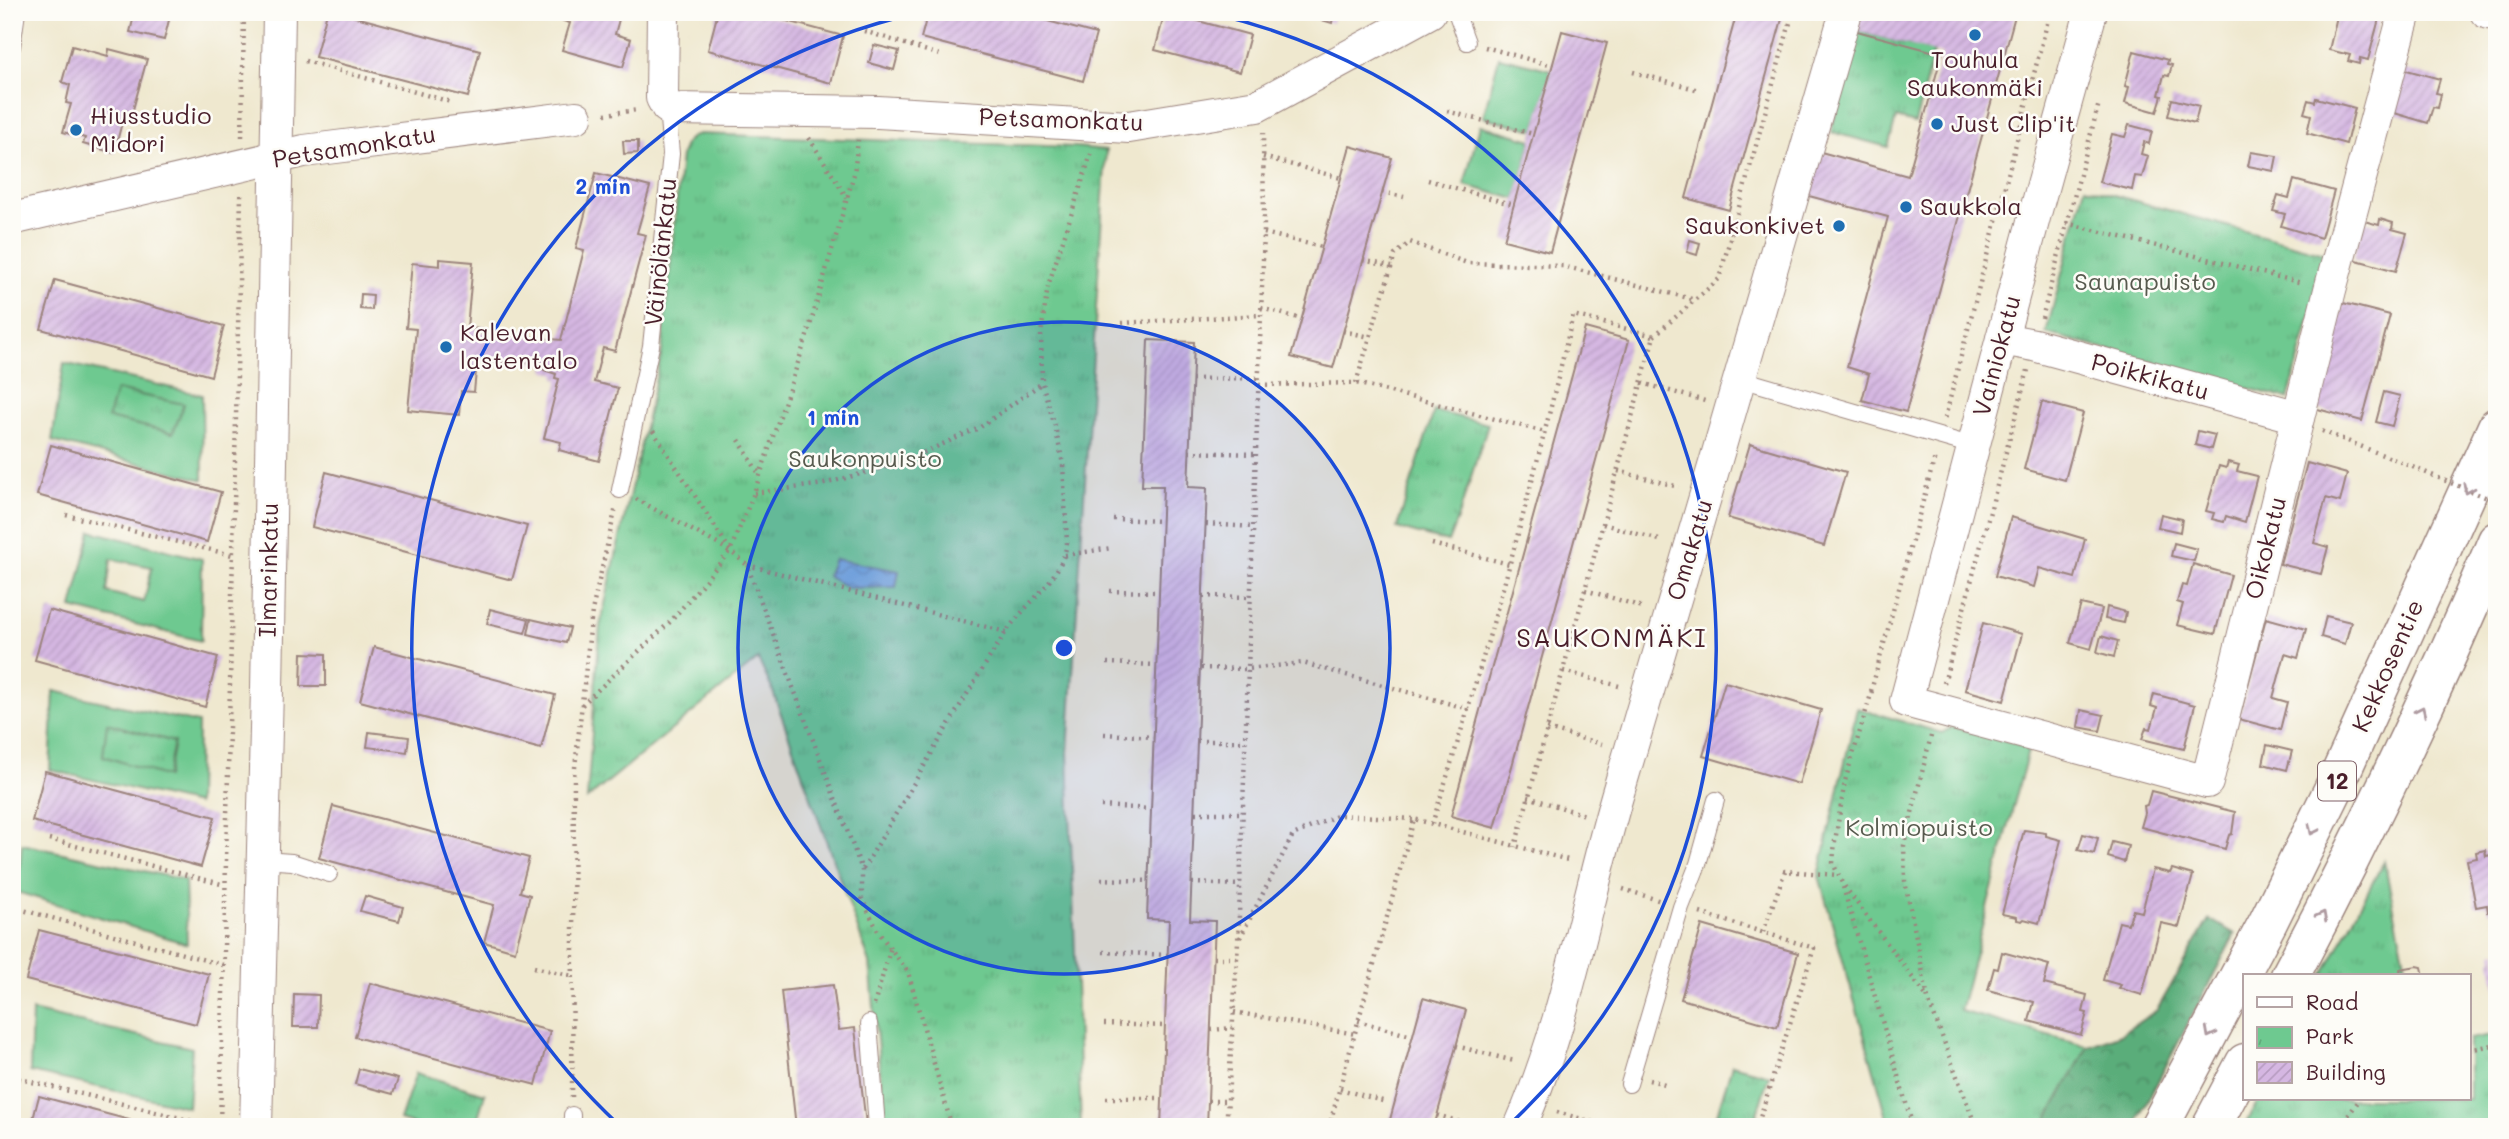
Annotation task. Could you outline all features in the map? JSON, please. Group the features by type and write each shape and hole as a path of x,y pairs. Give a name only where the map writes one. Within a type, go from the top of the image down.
{"highway":[{"name":"Kekkosentie","path":"2159,1127 2262,934 2333,790 2497,427"},
{"name":"Kekkosentie","path":"2291,974 2336,890 2461,626 2497,541"},
{"path":"2211,1127 2243,1067"}],"street":[{"name":"Ilmarinkatu","path":"256,1127 264,860 279,12"},
{"name":"Väinölänkatu","path":"663,12 662,98 667,107"},
{"name":"Petsamonkatu","path":"667,107 861,112 1129,127 1257,106 1430,12"},
{"name":"Omakatu","path":"1525,1116 1584,930 1607,877 1609,822 1737,394 1846,12"},
{"name":"Vainiokatu","path":"1906,701 2091,12"},
{"name":"Oikokatu","path":"1906,701 2207,782 2330,290 2405,12"},
{"path":"2486,12 2497,15"},
{"name":"Petsamonkatu","path":"12,219 303,151 576,117"},
{"name":"Poikkikatu","path":"2002,339 2034,345 2298,420"}],"lane":[{"path":"12,47 17,12"},
{"path":"1456,12 1467,42"},
{"name":"Väinölänkatu","path":"620,490 651,346 671,154 667,107"},
{"path":"1737,394 1973,446"},
{"path":"1629,1084 1681,907 1698,863 1716,800"},
{"path":"264,860 292,862 329,874"},
{"path":"869,1023 877,1127"}],"path":[{"path":"12,1077 218,1127 244,12"},
{"path":"1515,847 1654,336 1719,279 1793,12"},
{"path":"1928,999 1842,883 1833,863 1835,841 1845,781 1940,437 2050,12"},
{"path":"864,31 943,56"},
{"path":"1467,42 1553,66"},
{"path":"304,61 459,104"},
{"path":"1633,72 1699,90"},
{"path":"576,117 667,107"},
{"path":"1447,111 1533,134"},
{"path":"582,706 671,621 730,551 754,493 807,336 854,174 861,112"},
{"path":"862,870 1006,632 1057,571 1065,555 1067,543 1063,464 1042,383 1041,334 1048,286 1094,143 1092,125"},
{"path":"804,131 847,198"},
{"path":"1224,1127 1228,1101 1241,885 1264,233 1263,131"},
{"path":"1263,157 1340,178"},
{"path":"1428,180 1514,205"},
{"path":"1382,192 1404,197"},
{"path":"2036,210 2068,224 2330,290"},
{"path":"1264,233 1322,247"},
{"path":"1356,383 1395,255 1410,242 1467,264 1563,266 1696,300"},
{"path":"1363,260 1392,267"},
{"path":"1261,308 1302,319"},
{"path":"1122,323 1261,315"},
{"path":"1432,824 1469,709 1545,432 1573,315 1654,336"},
{"path":"1343,331 1370,337"},
{"path":"1192,379 1259,378"},
{"path":"754,493 824,484 900,463 979,428 1042,383"},
{"path":"1259,385 1356,383 1545,432"},
{"path":"1642,383 1737,394"},
{"path":"638,408 730,551"},
{"path":"2298,420 2497,502"},
{"path":"739,440 760,475"},
{"path":"1189,452 1256,454"},
{"path":"1618,471 1707,494"},
{"path":"572,1121 574,777 591,614 620,490 730,551 747,565 1006,632"},
{"path":"66,515 232,555"},
{"path":"1113,519 1162,521"},
{"path":"1206,524 1253,527"},
{"path":"1603,524 1691,549"},
{"path":"1432,544 1509,564"},
{"path":"1065,555 1112,548"},
{"path":"747,565 862,870 862,900 869,916 908,972 952,1127"},
{"path":"1585,590 1671,615"},
{"path":"1110,591 1160,592"},
{"path":"1203,596 1251,597"},
{"path":"1107,663 1156,665"},
{"path":"1200,668 1248,669 1303,663 1469,709"},
{"path":"1563,671 1647,694"},
{"path":"1871,691 1906,701"},
{"path":"1937,710 1904,845 1907,892 1928,999 1976,1127"},
{"path":"1547,729 1630,752"},
{"path":"1104,734 1154,737"},
{"path":"1198,741 1246,741"},
{"path":"1528,797 1609,822"},
{"path":"1101,806 1151,808"},
{"path":"1195,813 1243,813"},
{"path":"1238,942 1293,835 1339,814 1414,819 1515,847 1607,877 1681,907 1814,948 1758,1127"},
{"path":"1329,1127 1414,819"},
{"path":"49,839 225,885"},
{"path":"1763,932 1785,871 1838,875"},
{"path":"1101,879 1149,881"},
{"path":"1192,883 1241,885"},
{"path":"1842,883 1913,1127"},
{"path":"12,907 223,965"},
{"path":"869,1023 891,946"},
{"path":"1102,952 1168,955"},
{"path":"1214,958 1237,958"},
{"path":"534,967 573,976"},
{"path":"1234,1012 1355,1034"},
{"path":"1358,1021 1408,1035"},
{"path":"1104,1024 1166,1026"},
{"path":"1211,1030 1233,1028"},
{"path":"2470,1050 2497,1044"},
{"path":"1456,1046 1542,1069"},
{"path":"1340,1088 1386,1102"},
{"path":"1105,1098 1162,1098"},
{"path":"2340,1127 2359,1100"},
{"path":"1208,1101 1228,1101"},
{"path":"1437,1115 1478,1127"},
{"path":"1525,1116 1610,1127"}],"green space":[{"path":"1857,31 1934,51 1915,123 1896,118 1888,147 1831,132"},
{"path":"1499,57 1552,70 1535,130 1483,117"},
{"path":"1480,125 1532,140 1516,199 1464,185"},
{"name":"Saukonpuisto","path":"699,134 1106,150 1068,752 1081,1127 885,1127 870,963 772,689 758,659 587,799 600,626 662,351 681,156 687,142"},
{"name":"Saunapuisto","path":"2085,187 2328,254 2288,399 2046,333"},
{"path":"64,363 202,395 203,480 52,441"},
{"path":"116,390 184,404 173,433 108,418"},
{"path":"1434,411 1488,424 1448,542 1397,528"},
{"path":"91,531 202,559 201,641 72,608","holes":["111,559 152,567 144,602 107,592"]},
{"path":"54,691 198,723 197,804 50,770"},
{"name":"Kolmiopuisto","path":"1857,708 1942,733 1953,727 2029,747 1960,1011 2088,1046 2043,1127 1890,1127 1819,876"},
{"path":"107,723 174,742 167,777 103,756"},
{"path":"22,844 185,880 187,944 17,892"},
{"path":"2384,861 2408,974 2324,974"},
{"path":"2209,919 2235,934 2134,1127 2043,1127 2088,1046 2121,1034 2157,1010"},
{"path":"32,1011 192,1048 188,1107 30,1072"},
{"path":"2497,1034 2497,1127 2244,1127 2258,1100 2470,1100 2470,1039"},
{"path":"1732,1065 1769,1075 1753,1127 1738,1127 1715,1121"},
{"path":"416,1073 485,1094 475,1127 422,1127 400,1120"}],"water":[{"path":"834,559 899,571 896,587 848,588 827,576"}],"building":[{"path":"135,12 171,12 164,40 130,32"},
{"path":"327,12 337,12 480,50 468,97 315,57"},
{"path":"534,12 621,12 615,34 631,39 623,67 562,50 570,23"},
{"path":"718,12 753,12 843,36 831,83 708,50"},
{"path":"928,12 1014,12 1096,34 1083,81 921,38"},
{"path":"1165,12 1250,35 1240,72 1155,50"},
{"path":"1295,12 1334,12 1332,23"},
{"path":"1737,12 1784,12 1729,210 1686,198"},
{"name":"Saukkola","path":"1862,12 2016,12 1906,412 1862,400 1869,374 1847,367 1888,217 1809,196 1821,152 1908,176 1942,54 1857,31"},
{"path":"2338,12 2373,12 2380,15 2368,60 2360,58 2359,64 2348,61 2350,55 2329,50"},
{"path":"1562,31 1607,43 1550,252 1504,240"},
{"path":"874,45 899,51 894,70 869,63"},
{"path":"72,46 108,56 109,49 147,59 132,113 125,111 114,153 83,144 85,138 63,132 71,104 66,103 70,85 62,82"},
{"path":"2134,51 2168,60 2167,64 2172,65 2169,76 2164,75 2157,112 2125,103 2129,87 2125,86"},
{"path":"2403,69 2440,79 2436,93 2441,94 2438,108 2433,107 2428,123 2391,112"},
{"path":"2316,98 2355,108 2346,144 2307,133 2311,115 2304,113 2308,100 2315,102"},
{"path":"2172,99 2199,106 2195,123 2168,116"},
{"path":"2129,125 2152,131 2149,144 2144,142 2141,154 2148,156 2142,177 2135,176 2132,190 2099,182 2112,134 2125,137"},
{"path":"623,141 638,141 638,153 624,154"},
{"path":"1350,146 1392,158 1333,368 1291,357"},
{"path":"2251,152 2277,156 2274,171 2248,166"},
{"path":"596,173 650,187 637,233 646,235 615,351 603,348 594,382 618,388 599,461 559,450 561,442 544,438 559,379 555,378 556,374 544,370 546,363 477,361 474,392 461,391 459,415 408,410 416,329 406,328 412,263 440,266 440,259 473,262 467,328 480,329 480,332 561,340 584,250 576,248"},
{"path":"2294,180 2334,191 2321,238 2281,226 2285,214 2273,211 2278,195 2289,198"},
{"path":"2380,219 2393,223 2392,229 2407,233 2396,271 2353,259 2364,221 2379,225"},
{"path":"1690,240 1700,243 1697,255 1687,252"},
{"path":"55,280 224,326 211,376 41,329"},
{"path":"361,294 373,295 372,310 360,309"},
{"path":"2343,303 2390,315 2362,421 2314,408"},
{"path":"1585,328 1629,340 1495,828 1451,816"},
{"path":"1148,340 1194,342 1188,487 1207,488 1190,920 1215,921 1207,1127 1161,1127 1169,920 1147,919 1163,486 1142,486"},
{"path":"2384,392 2400,396 2392,426 2376,422"},
{"path":"2042,402 2083,413 2065,480 2024,469"},
{"path":"2198,431 2215,435 2211,449 2195,445"},
{"path":"1750,444 1846,472 1824,546 1728,518"},
{"path":"51,445 221,492 207,542 37,495"},
{"path":"2228,462 2239,465 2237,471 2257,476 2245,522 2226,516 2224,522 2212,519 2214,513 2206,511 2219,466 2226,468"},
{"path":"2307,463 2347,474 2340,502 2326,498 2314,543 2328,547 2321,574 2280,564"},
{"path":"326,472 527,526 512,580 312,527"},
{"path":"2161,514 2182,519 2180,532 2158,527"},
{"path":"2011,517 2085,539 2075,578 2039,568 2034,587 1995,576"},
{"path":"2174,543 2197,549 2194,561 2171,556"},
{"path":"2193,564 2231,575 2215,634 2177,625 2183,604 2177,602 2182,585 2187,586"},
{"path":"2081,604 2102,609 2091,649 2070,643"},
{"path":"2107,607 2126,612 2124,623 2105,619"},
{"path":"490,609 529,619 525,633 487,624"},
{"path":"49,610 218,657 205,707 35,660"},
{"path":"2326,616 2351,622 2345,644 2321,637"},
{"path":"2266,618 2306,629 2298,658 2285,654 2273,698 2287,702 2280,730 2239,719"},
{"path":"531,619 570,628 566,643 528,634"},
{"path":"1983,623 2022,634 2004,701 1965,690"},
{"path":"2101,636 2118,641 2114,657 2097,652"},
{"path":"374,647 555,695 541,749 360,701"},
{"path":"302,653 326,654 326,686 301,686"},
{"path":"1725,682 1821,710 1799,784 1703,756"},
{"path":"2154,694 2195,705 2184,749 2142,739 2146,728 2151,729 2157,708 2151,706"},
{"path":"2081,710 2104,715 2100,731 2078,727"},
{"path":"369,732 409,737 407,752 367,747"},
{"path":"2267,745 2292,751 2287,770 2263,764"},
{"path":"45,771 215,817 201,867 32,821"},
{"path":"2151,791 2235,812 2232,834 2229,835 2225,849 2141,827 2144,806 2147,805"},
{"path":"333,806 529,858 520,892 530,895 515,951 484,942 494,905 319,858"},
{"path":"2024,830 2046,833 2046,836 2061,840 2039,923 2017,920 2017,917 2002,914"},
{"path":"2083,834 2098,838 2094,854 2078,850"},
{"path":"2112,842 2128,846 2124,862 2108,857"},
{"path":"2485,850 2486,856 2497,854 2497,910 2488,912 2487,905 2476,907 2467,860 2477,858 2476,852"},
{"path":"2153,869 2170,873 2172,869 2193,875 2179,927 2161,923 2142,995 2103,980 2119,922 2128,924 2133,910 2142,912"},
{"path":"365,896 403,907 399,921 360,911"},
{"path":"1702,925 1798,953 1777,1027 1681,999"},
{"path":"39,930 209,974 196,1024 26,980"},
{"path":"2497,951 2495,988 2491,960 2494,959 2493,952"},
{"path":"2002,952 2049,965 2044,984 2087,995 2083,1012 2087,1013 2081,1035 2029,1021 2034,1002 1988,990 1994,968 1998,969"},
{"path":"2422,967 2424,974 2401,974 2400,969"},
{"path":"370,983 550,1031 536,1085 355,1037"},
{"path":"833,985 839,1030 855,1028 866,1125 796,1127 781,991"},
{"path":"294,994 319,995 318,1027 293,1027"},
{"path":"1423,998 1466,1010 1434,1127 1388,1127"},
{"path":"359,1069 398,1079 393,1094 355,1084"},
{"path":"39,1096 152,1126 152,1127 31,1127"}],"place":[{"name":"Touhula Saukonmäki","path":"1975,35"},
{"name":"Just Clip'it","path":"1937,124"},
{"name":"Hiusstudio Midori","path":"76,130"},
{"name":"Saukkola","path":"1906,207"},
{"name":"Saukonkivet","path":"1839,226"},
{"name":"Kalevan lastentalo","path":"446,347"}],"district":[{"name":"SAUKONMÄKI","path":"1612,638"}]}
